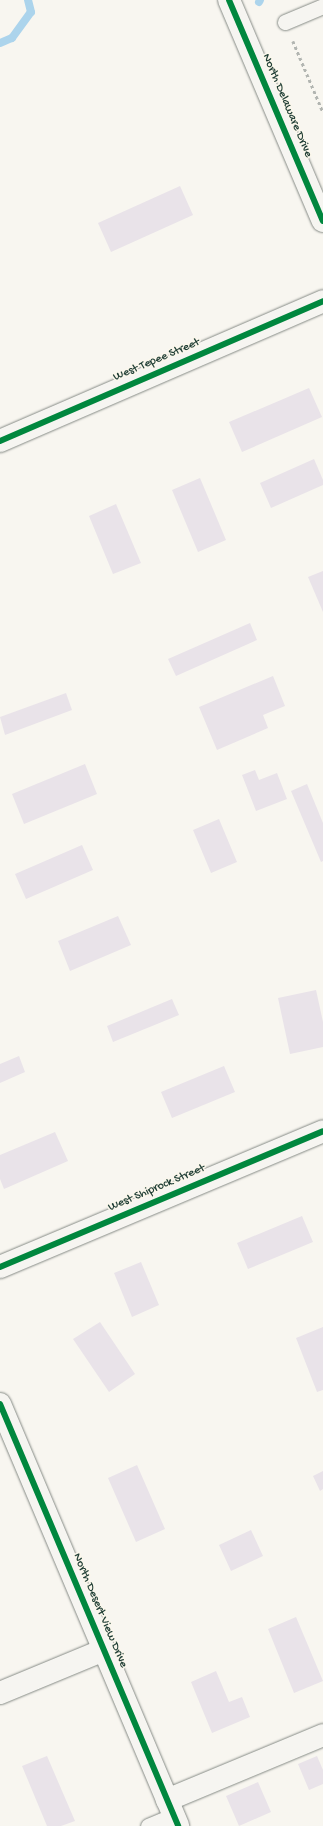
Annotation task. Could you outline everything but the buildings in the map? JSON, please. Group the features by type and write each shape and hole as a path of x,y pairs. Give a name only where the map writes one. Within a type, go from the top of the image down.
{"street":[{"name":"North Delaware Drive","path":"229,0 318,192 323,221"},
{"name":"West Tepee Street","path":"0,441 323,301"},
{"name":"West Shiprock Street","path":"0,1267 323,1131"},
{"name":"North Desert View Drive","path":"0,1404 173,1814"},
{"path":"0,1693 104,1650"},
{"path":"173,1814 323,1735"}],"lane":[{"path":"285,22 323,6"},
{"path":"148,1826 173,1814"}],"path":[{"path":"285,22 323,112"}],"waterway":[{"path":"0,43 12,38 31,12 28,0"}],"cycle path":[{"path":"229,0 323,221"},
{"path":"0,441 323,301"},
{"path":"0,1267 323,1131"},
{"path":"0,1404 178,1826"}]}
